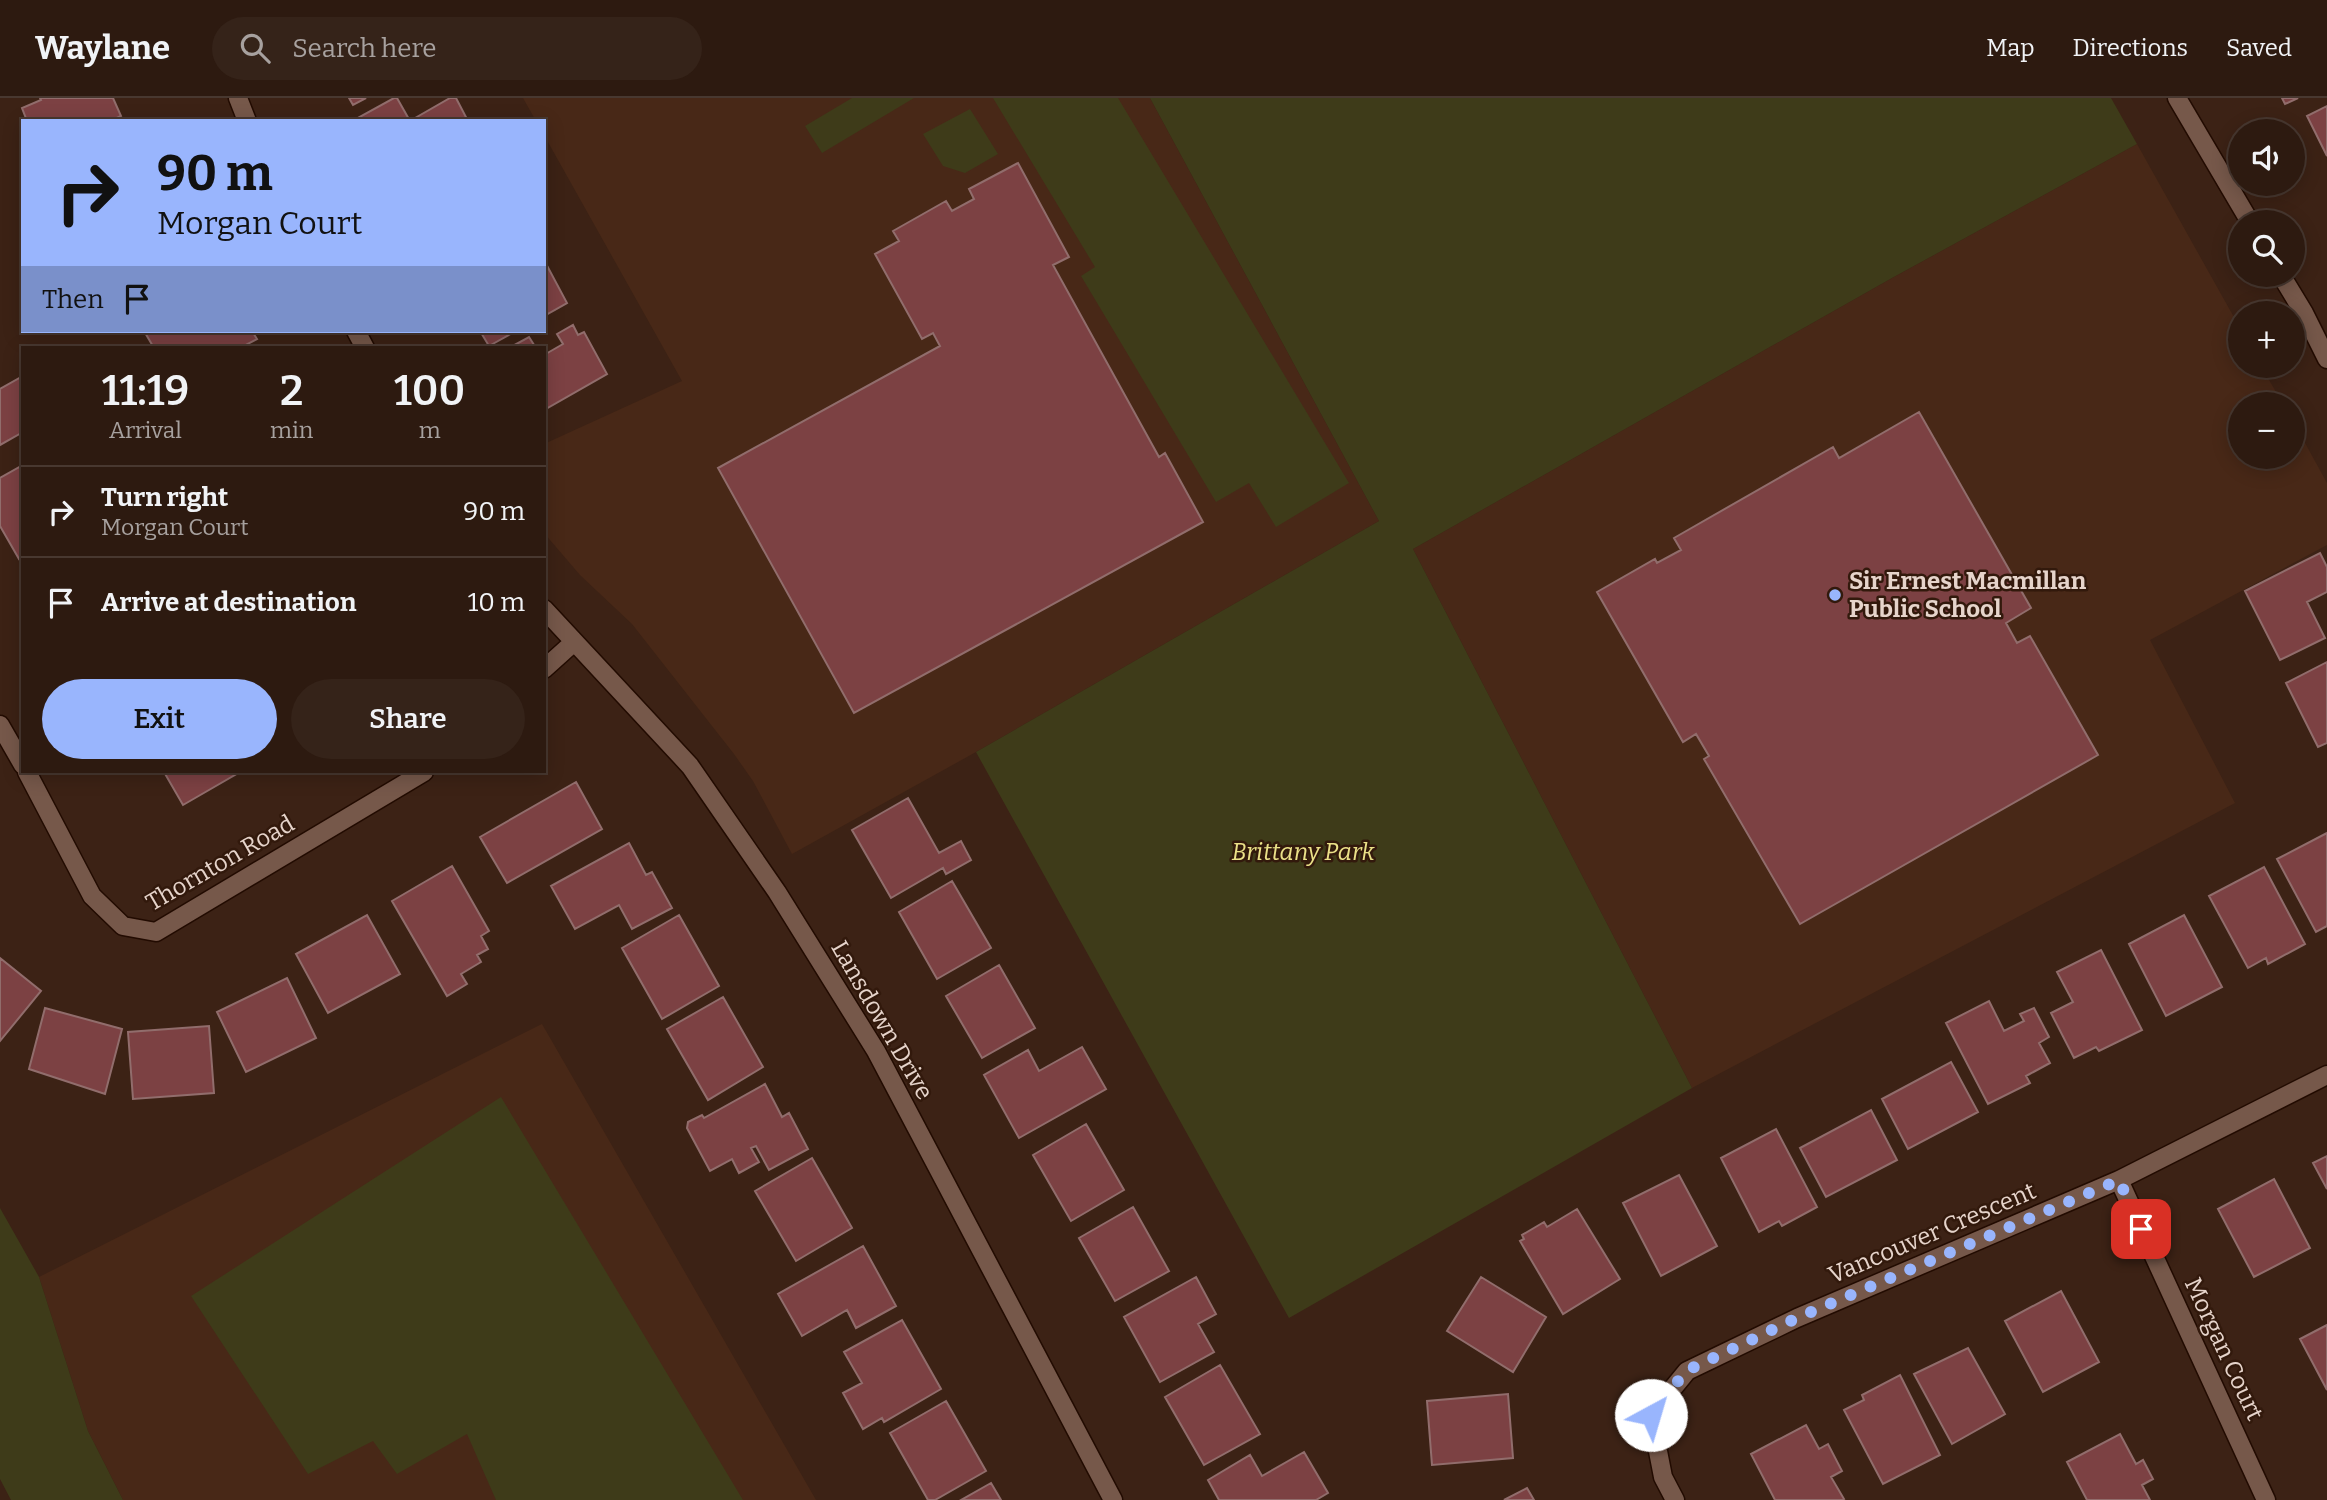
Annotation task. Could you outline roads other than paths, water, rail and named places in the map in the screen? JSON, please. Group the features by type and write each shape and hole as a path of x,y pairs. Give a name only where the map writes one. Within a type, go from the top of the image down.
{"street":[{"path":"238,98 246,119"},
{"path":"2177,98 2243,210"},
{"path":"2288,287 2327,359"},
{"name":"Lansdown Drive","path":"546,611 690,766 777,891 876,1051 1113,1500"},
{"path":"546,667 574,642"},
{"path":"0,725 21,762"},
{"name":"Thornton Road","path":"28,773 92,896 123,926 156,932 422,773"},
{"name":"Vancouver Crescent","path":"1675,1500 1663,1477 1651,1415 1686,1371 1797,1318 2119,1180 2327,1075"},
{"name":"Morgan Court","path":"2119,1180 2266,1500"}],"place":[{"name":"Sir Ernest Macmillan Public School","path":"1835,595"}],"park label":[{"name":"Brittany Park","path":"1303,852"}]}
